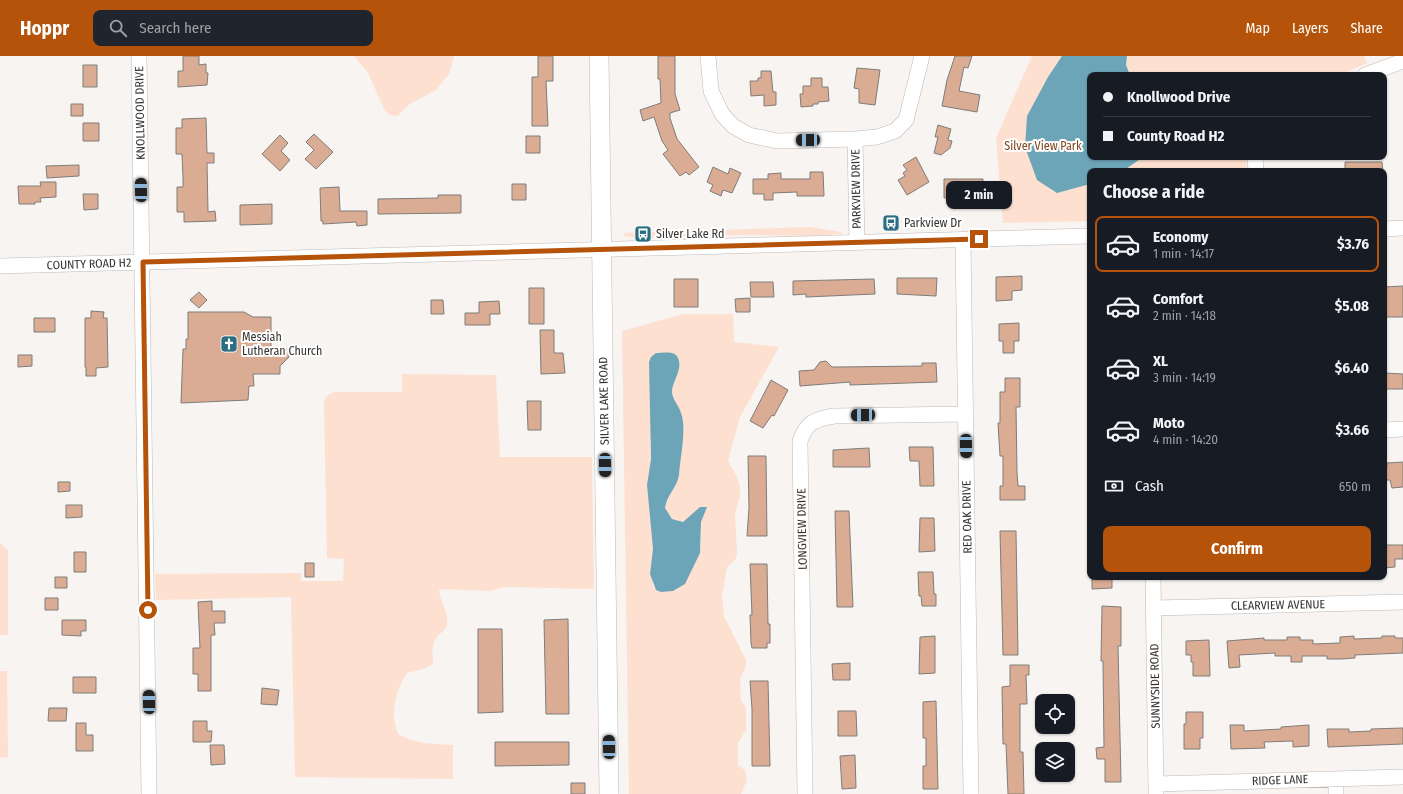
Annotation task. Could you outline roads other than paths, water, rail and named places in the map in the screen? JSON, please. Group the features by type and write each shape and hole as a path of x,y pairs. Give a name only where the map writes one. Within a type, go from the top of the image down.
{"main road":[{"name":"SILVER LAKE ROAD","path":"599,56 609,794"}],"street":[{"name":"KNOLLWOOD DRIVE","path":"140,56 150,794"},
{"path":"708,56 711,91 722,114 733,126 749,135 777,141 855,139"},
{"name":"PARKVIEW DRIVE","path":"857,243 855,139 886,134 902,126 909,111 914,83 922,56"},
{"path":"1373,72 1403,61"},
{"path":"1387,228 1403,228"},
{"name":"COUNTY ROAD H2","path":"0,266 602,251 1087,236"},
{"name":"RED OAK DRIVE","path":"963,240 971,794"},
{"name":"LONGVIEW DRIVE","path":"805,794 800,441 803,432 815,420 834,416 965,414"},
{"path":"1387,430 1403,429"},
{"name":"SUNNYSIDE ROAD","path":"1153,580 1156,789"},
{"name":"CLEARVIEW AVENUE","path":"1154,608 1403,602"},
{"name":"RIDGE LANE","path":"1156,789 1336,779 1403,777"},
{"path":"1336,779 1336,794"}],"water":[{"path":"1062,56 1127,56 1126,65 1129,72 1087,72 1087,160 1139,160 1127,168 1087,168 1087,185 1057,193 1037,180 1025,147 1027,116 1048,77"},
{"path":"656,353 672,353 678,358 679,370 672,391 673,397 679,407 683,419 683,443 678,480 665,508 672,519 683,522 700,507 707,507 701,522 700,553 685,584 673,591 661,592 656,590 650,574 653,549 647,485 651,459 649,362 651,357"}],"place":[{"name":"Parkview Dr","path":"891,223"},
{"name":"Silver Lake Rd","path":"643,234"},
{"name":"Messiah Lutheran Church","path":"229,344"}],"park label":[{"name":"Silver View Park","path":"1043,146"}]}
